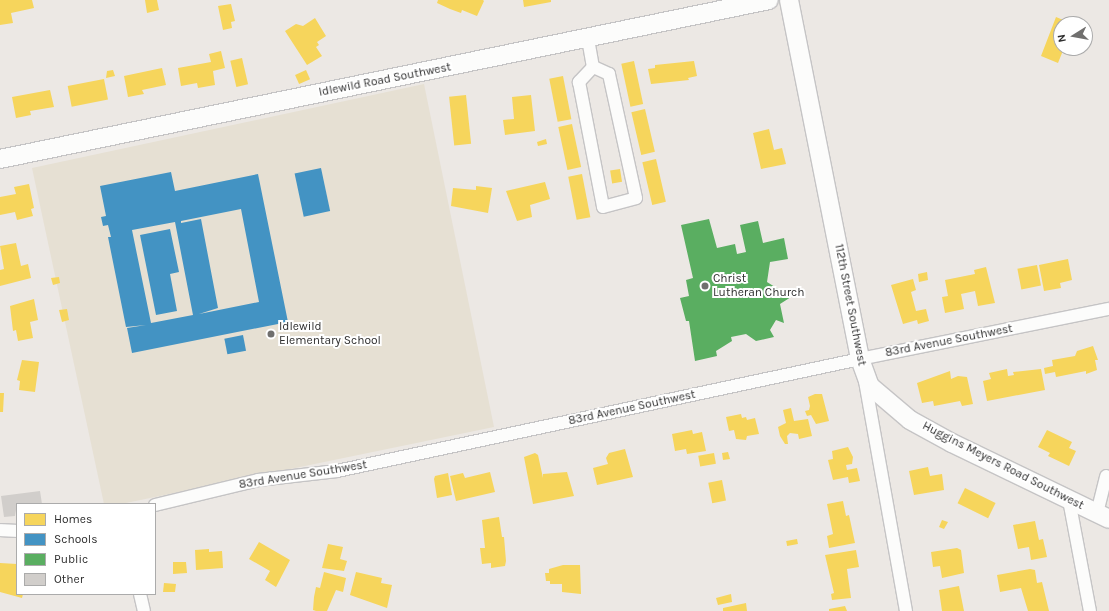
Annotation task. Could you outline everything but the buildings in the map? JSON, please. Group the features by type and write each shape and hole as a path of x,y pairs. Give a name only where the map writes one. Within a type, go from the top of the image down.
{"street":[{"name":"Idlewild Road Southwest","path":"0,159 588,39 769,0"},
{"name":"112th Street Southwest","path":"789,0 864,378 906,611"},
{"path":"588,39 593,67"},
{"path":"593,67 609,74 636,198 603,207 578,82 593,67"},
{"name":"83rd Avenue Southwest","path":"156,505 258,480 337,471 860,359 1109,310"},
{"name":"Huggins Meyers Road Southwest","path":"864,378 876,393 910,420 952,443 1101,514"},
{"path":"1101,514 1106,476"},
{"path":"1069,500 1090,611"},
{"path":"0,530 16,531"},
{"path":"140,595 144,611"}],"shaded area":[{"name":"Idlewild Elementary School","path":"424,84 494,427 126,503 104,503 32,168"}],"place":[{"name":"Christ Lutheran Church","path":"705,286"},
{"name":"Idlewild Elementary School","path":"271,334"}]}
